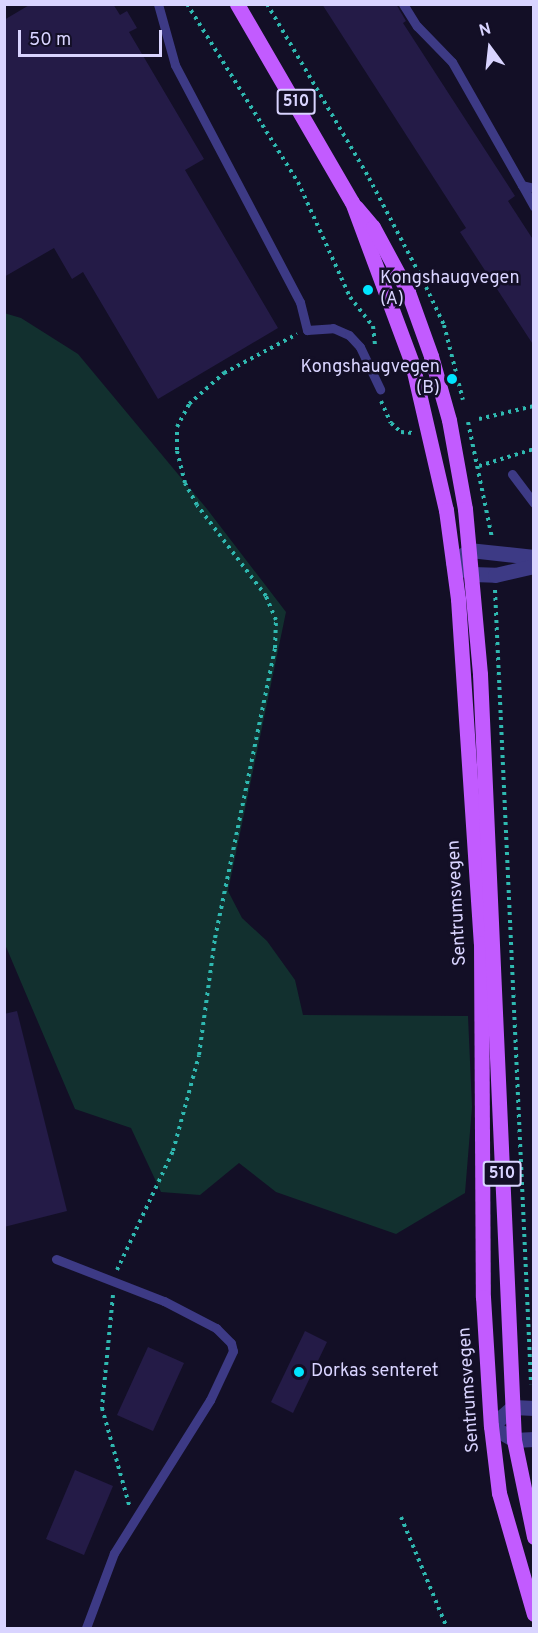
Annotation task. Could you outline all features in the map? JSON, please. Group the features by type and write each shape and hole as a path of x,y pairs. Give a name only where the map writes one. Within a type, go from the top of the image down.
{"main road":[{"name":"Sentrumsvegen","path":"237,4 352,202 412,363 429,426 453,562 481,943 483,1297 491,1426 499,1493 534,1614"},
{"name":"Sentrumsvegen","path":"352,202 373,227 408,292 431,356 449,420 470,550 480,674 514,1440 534,1537"}],"street":[{"path":"534,557 470,550 453,562 472,574 495,575 534,566"},
{"path":"534,1408 513,1407 491,1426 514,1440 534,1439"}],"lane":[{"path":"158,4 175,65 300,302 307,330 333,328 349,334 360,347 380,389"},
{"path":"403,4 417,26 452,62 534,207"},
{"path":"522,185 534,188"},
{"path":"512,474 534,503"},
{"path":"56,1259 164,1301 216,1328 231,1343 233,1351 210,1400 134,1520 97,1592 86,1629"}],"path":[{"path":"187,4 298,182 350,297 373,326 376,357"},
{"path":"134,1520 102,1408 114,1282 120,1257 173,1151 199,1055 215,938 276,638 276,620 266,596 197,505 185,483 177,450 177,427 189,404 225,374 307,330"},
{"path":"380,389 382,405 391,423 401,432 418,433"},
{"path":"479,419 534,406"},
{"path":"479,466 534,449"},
{"path":"401,1517 447,1629"}],"green space":[{"path":"4,313 21,318 78,354 207,509 286,612 228,891 242,918 267,941 295,980 303,1015 468,1016 472,1107 465,1193 396,1234 276,1192 239,1163 200,1195 161,1192 131,1128 75,1109 29,1001 4,942"}],"building":[{"path":"31,4 113,4 120,15 127,11 137,28 129,32 204,159 185,170 278,328 158,399 83,272 72,279 54,248 4,277 4,20"},
{"path":"322,4 396,4 406,21 403,23 515,196 508,201 534,241 534,346 460,232 466,228"},
{"path":"17,1011 67,1211 4,1227 4,1014"},
{"name":"Dorkas senteret","path":"305,1331 327,1342 293,1413 271,1402"},
{"path":"148,1347 184,1363 153,1431 117,1415"},
{"path":"75,1470 113,1486 84,1555 46,1539"}],"place":[{"name":"Kongshaugvegen (A)","path":"368,290"},
{"name":"Kongshaugvegen (B)","path":"452,379"},
{"name":"Dorkas senteret","path":"299,1372"}]}
